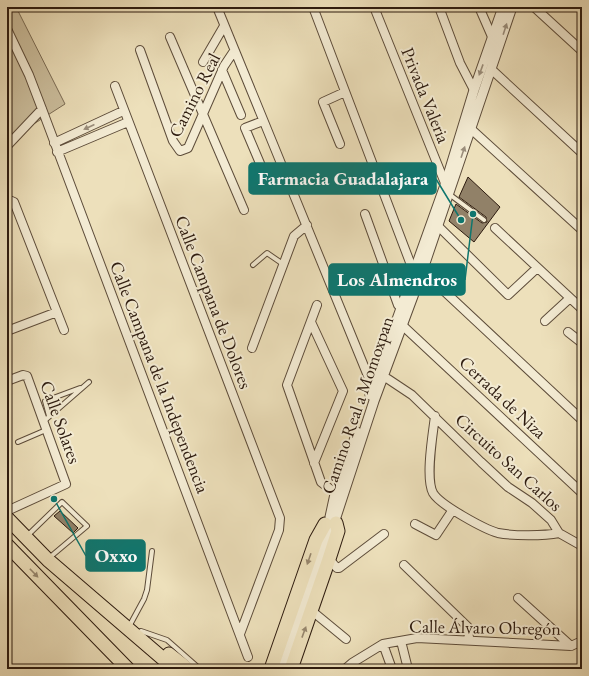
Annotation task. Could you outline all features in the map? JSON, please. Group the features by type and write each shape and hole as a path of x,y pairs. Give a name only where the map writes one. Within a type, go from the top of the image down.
{"highway":[{"path":"7,518 48,560 175,669"},
{"path":"271,669 316,540 331,521 338,531 331,561 291,669"},
{"path":"7,545 128,669"},
{"path":"48,560 66,568 79,577 102,595 136,627 188,669"}],"street":[{"path":"217,7 368,376 379,379"},
{"path":"313,7 411,265 418,271 428,276 582,420"},
{"name":"Privada Valeria","path":"374,7 449,194"},
{"path":"439,7 460,63 474,90"},
{"path":"479,7 492,39"},
{"name":"Camino Real a Momoxpan","path":"379,379 402,325 474,90 502,7"},
{"name":"Camino Real a Momoxpan","path":"281,669 324,544 331,528 335,527 331,521 338,495 379,379 401,308 438,226 512,7"},
{"path":"534,7 582,51"},
{"path":"203,62 224,26"},
{"name":"Calle Campana de la Independencia","path":"7,29 29,75 248,656"},
{"path":"170,37 244,210"},
{"name":"Camino Real","path":"140,50 173,141 180,151 188,148 222,70 234,51"},
{"path":"492,69 582,153"},
{"path":"222,70 241,115"},
{"name":"Calle Campana de Dolores","path":"115,86 280,518 279,530 240,634"},
{"path":"340,144 323,102 345,92"},
{"path":"7,146 42,109"},
{"path":"54,143 124,111"},
{"path":"262,168 245,128 263,121"},
{"path":"57,152 128,122"},
{"path":"471,129 582,230"},
{"path":"7,199 14,202 64,330"},
{"path":"364,214 398,306 401,308"},
{"path":"252,348 294,236 307,226"},
{"path":"438,226 508,295 537,268"},
{"path":"496,228 582,309"},
{"path":"545,321 570,298"},
{"path":"317,305 287,385 321,482 338,495"},
{"path":"7,331 57,312"},
{"path":"311,322 343,391 314,463"},
{"name":"Cerrada de Niza","path":"402,325 582,493"},
{"path":"568,332 582,343"},
{"name":"Calle Solares","path":"7,381 22,374 27,376 46,419 46,430 66,484 7,511"},
{"name":"Circuito San Carlos","path":"379,379 412,395 435,416 508,487 532,503 551,520 559,533 548,535 498,532 452,511 433,492 429,467 435,416"},
{"path":"416,524 436,535 452,511"},
{"path":"559,533 582,546"},
{"path":"331,561 339,568 384,534"},
{"path":"404,565 468,627 469,639"},
{"path":"518,598 571,646"},
{"path":"312,611 346,639"},
{"name":"Calle Álvaro Obregón","path":"345,669 383,644 417,638 469,639 571,646 582,641"},
{"path":"401,641 408,669"},
{"path":"383,644 392,669"}],"lane":[{"path":"449,194 484,220"},
{"path":"253,265 267,253 284,264"},
{"path":"46,419 89,382"},
{"path":"46,419 45,401 83,388"},
{"path":"18,442 46,430"},
{"path":"25,538 62,502 87,526 48,560"},
{"path":"152,551 145,594 136,627 167,640 200,669"}],"shaded area":[{"path":"7,7 16,7 65,104 7,141"}],"building":[{"path":"468,177 500,207 474,242 449,221 456,204 482,223 487,222 486,217 459,197"},
{"path":"60,511 78,528 73,533 54,516"}],"place":[{"name":"Los Almendros","path":"473,214"},
{"name":"Farmacia Guadalajara","path":"461,220"},
{"name":"Oxxo","path":"54,499"}]}
